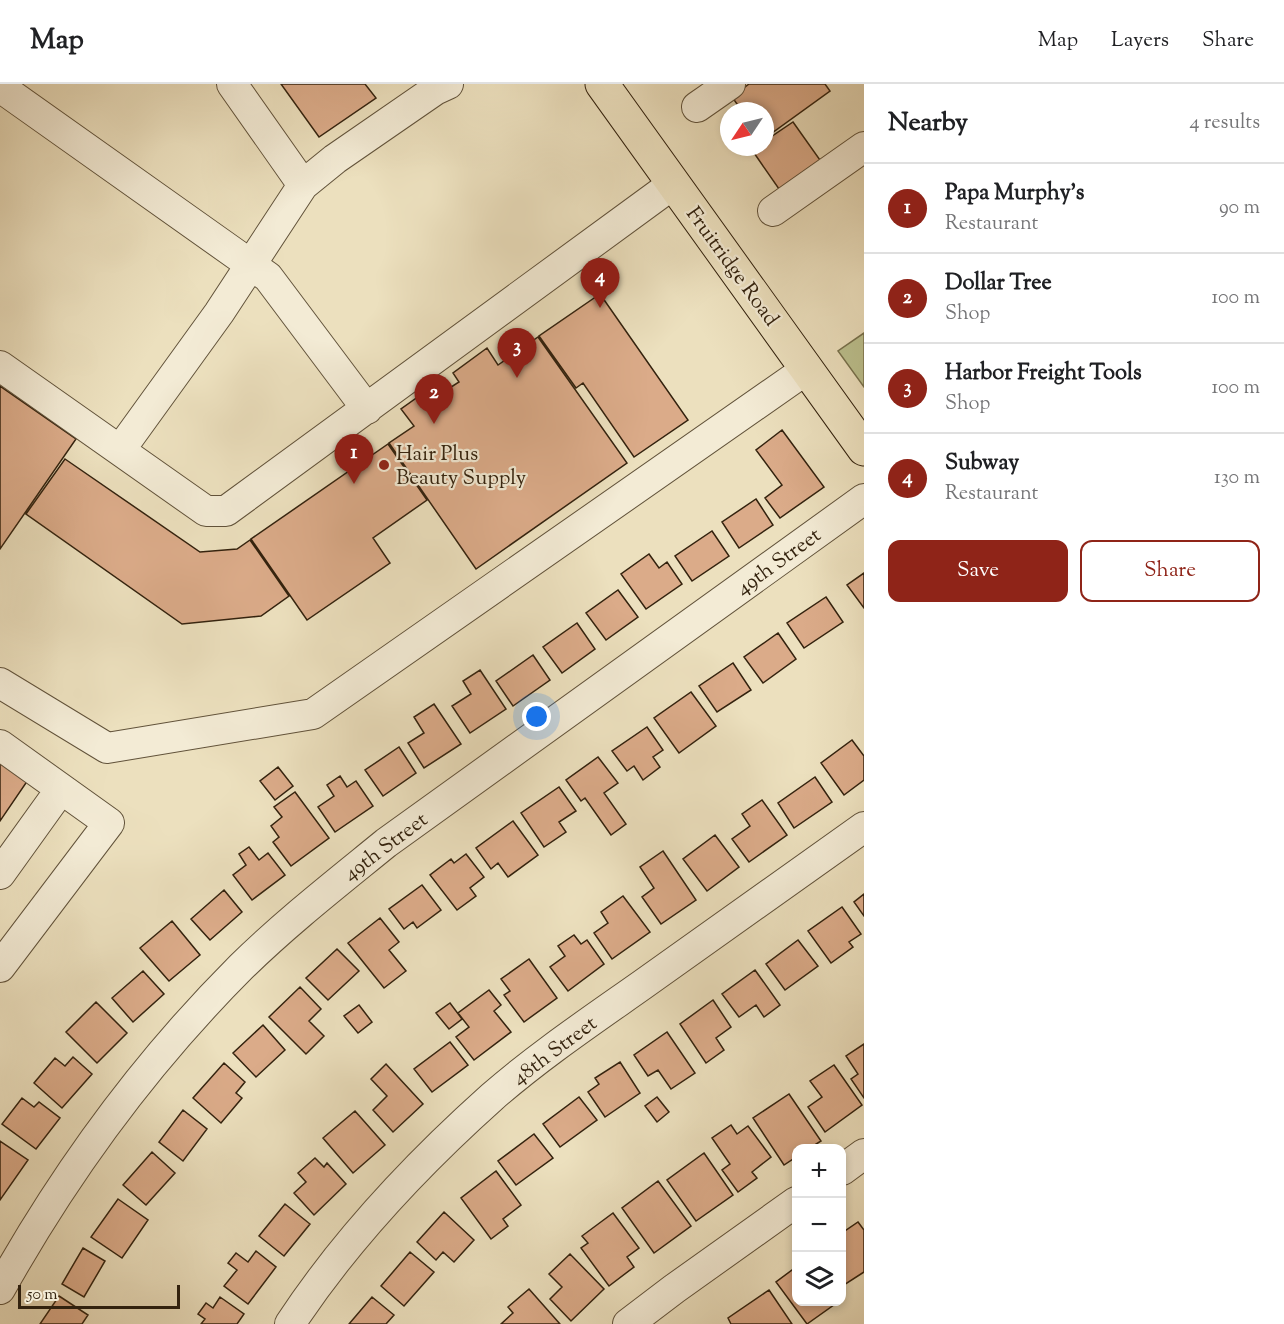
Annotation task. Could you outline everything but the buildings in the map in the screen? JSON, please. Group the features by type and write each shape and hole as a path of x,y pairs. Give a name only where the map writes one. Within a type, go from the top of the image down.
{"main road":[{"name":"Fruitridge Road","path":"602,84 807,369 859,433"}],"street":[{"path":"232,84 303,185"},
{"path":"120,450 252,265 303,185 335,159 435,90 448,84"},
{"path":"697,107 730,84"},
{"path":"0,87 268,277 367,410"},
{"path":"774,211 864,147"},
{"path":"0,366 206,511 226,511 673,184"},
{"path":"0,683 107,748 313,714 807,369"},
{"name":"49th Street","path":"0,1289 34,1229 86,1149 144,1074 242,966 312,902 386,843 864,499"},
{"path":"0,745 109,823 0,967"},
{"path":"0,874 62,789"},
{"name":"48th Street","path":"290,1324 352,1240 392,1194 434,1150 494,1095 557,1045 864,826"},
{"path":"846,1167 864,1154"},
{"path":"628,1324 792,1205"}],"green space":[{"path":"864,333 864,387 838,351"}],"place":[{"name":"Subway","path":"600,308"},
{"name":"Harbor Freight Tools","path":"517,378"},
{"name":"Dollar Tree","path":"434,424"},
{"name":"Hair Plus Beauty Supply","path":"384,465"},
{"name":"Papa Murphy's","path":"354,484"}]}
